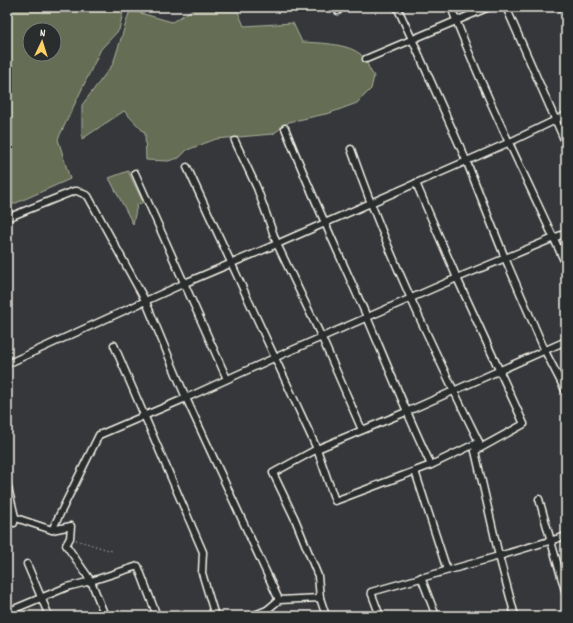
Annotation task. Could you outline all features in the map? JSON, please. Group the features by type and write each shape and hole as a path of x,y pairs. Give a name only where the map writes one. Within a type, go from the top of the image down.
{"street":[{"path":"397,7 466,160 505,258 545,351 566,392"},
{"path":"450,7 566,265"},
{"path":"366,59 489,7"},
{"path":"506,7 566,144"},
{"path":"562,7 566,17"},
{"path":"7,364 185,283 510,142 566,115"},
{"path":"285,128 406,412 431,465"},
{"path":"235,141 257,188 277,244 322,338 362,430"},
{"path":"351,149 370,203 412,299 479,442"},
{"path":"187,167 317,449 335,501 431,465 479,442"},
{"path":"135,173 227,379"},
{"path":"416,182 457,278 524,424 475,451"},
{"path":"7,218 74,191 88,196 146,302 186,398 279,600"},
{"path":"52,530 99,435 144,417 457,278 566,233"},
{"path":"326,616 320,598 318,576 295,519 273,473 317,449 406,412 566,341"},
{"path":"114,345 203,552 202,573 215,616"},
{"path":"479,442 475,451 499,556 515,616"},
{"path":"415,471 447,570"},
{"path":"7,483 14,520"},
{"path":"539,499 566,594"},
{"path":"7,515 14,520 52,530 71,526 70,538 66,545 91,581 105,616"},
{"path":"380,616 371,592 566,536"},
{"path":"27,564 49,616"},
{"path":"7,612 67,587 138,566 157,616"},
{"path":"421,578 436,616"},
{"path":"252,616 269,613 279,600 320,598"}],"path":[{"path":"70,538 112,551"}],"green space":[{"path":"7,7 124,7 119,30 101,49 58,139 70,179 7,207"},
{"path":"197,7 236,7 244,26 293,23 302,42 336,45 353,50 365,59 374,76 371,89 357,103 330,113 289,122 273,134 216,139 187,150 179,158 168,161 146,160 145,133 124,111 82,139 82,105 113,64 130,10 172,22"},
{"path":"128,171 143,202 137,205 133,224 109,178"}]}
